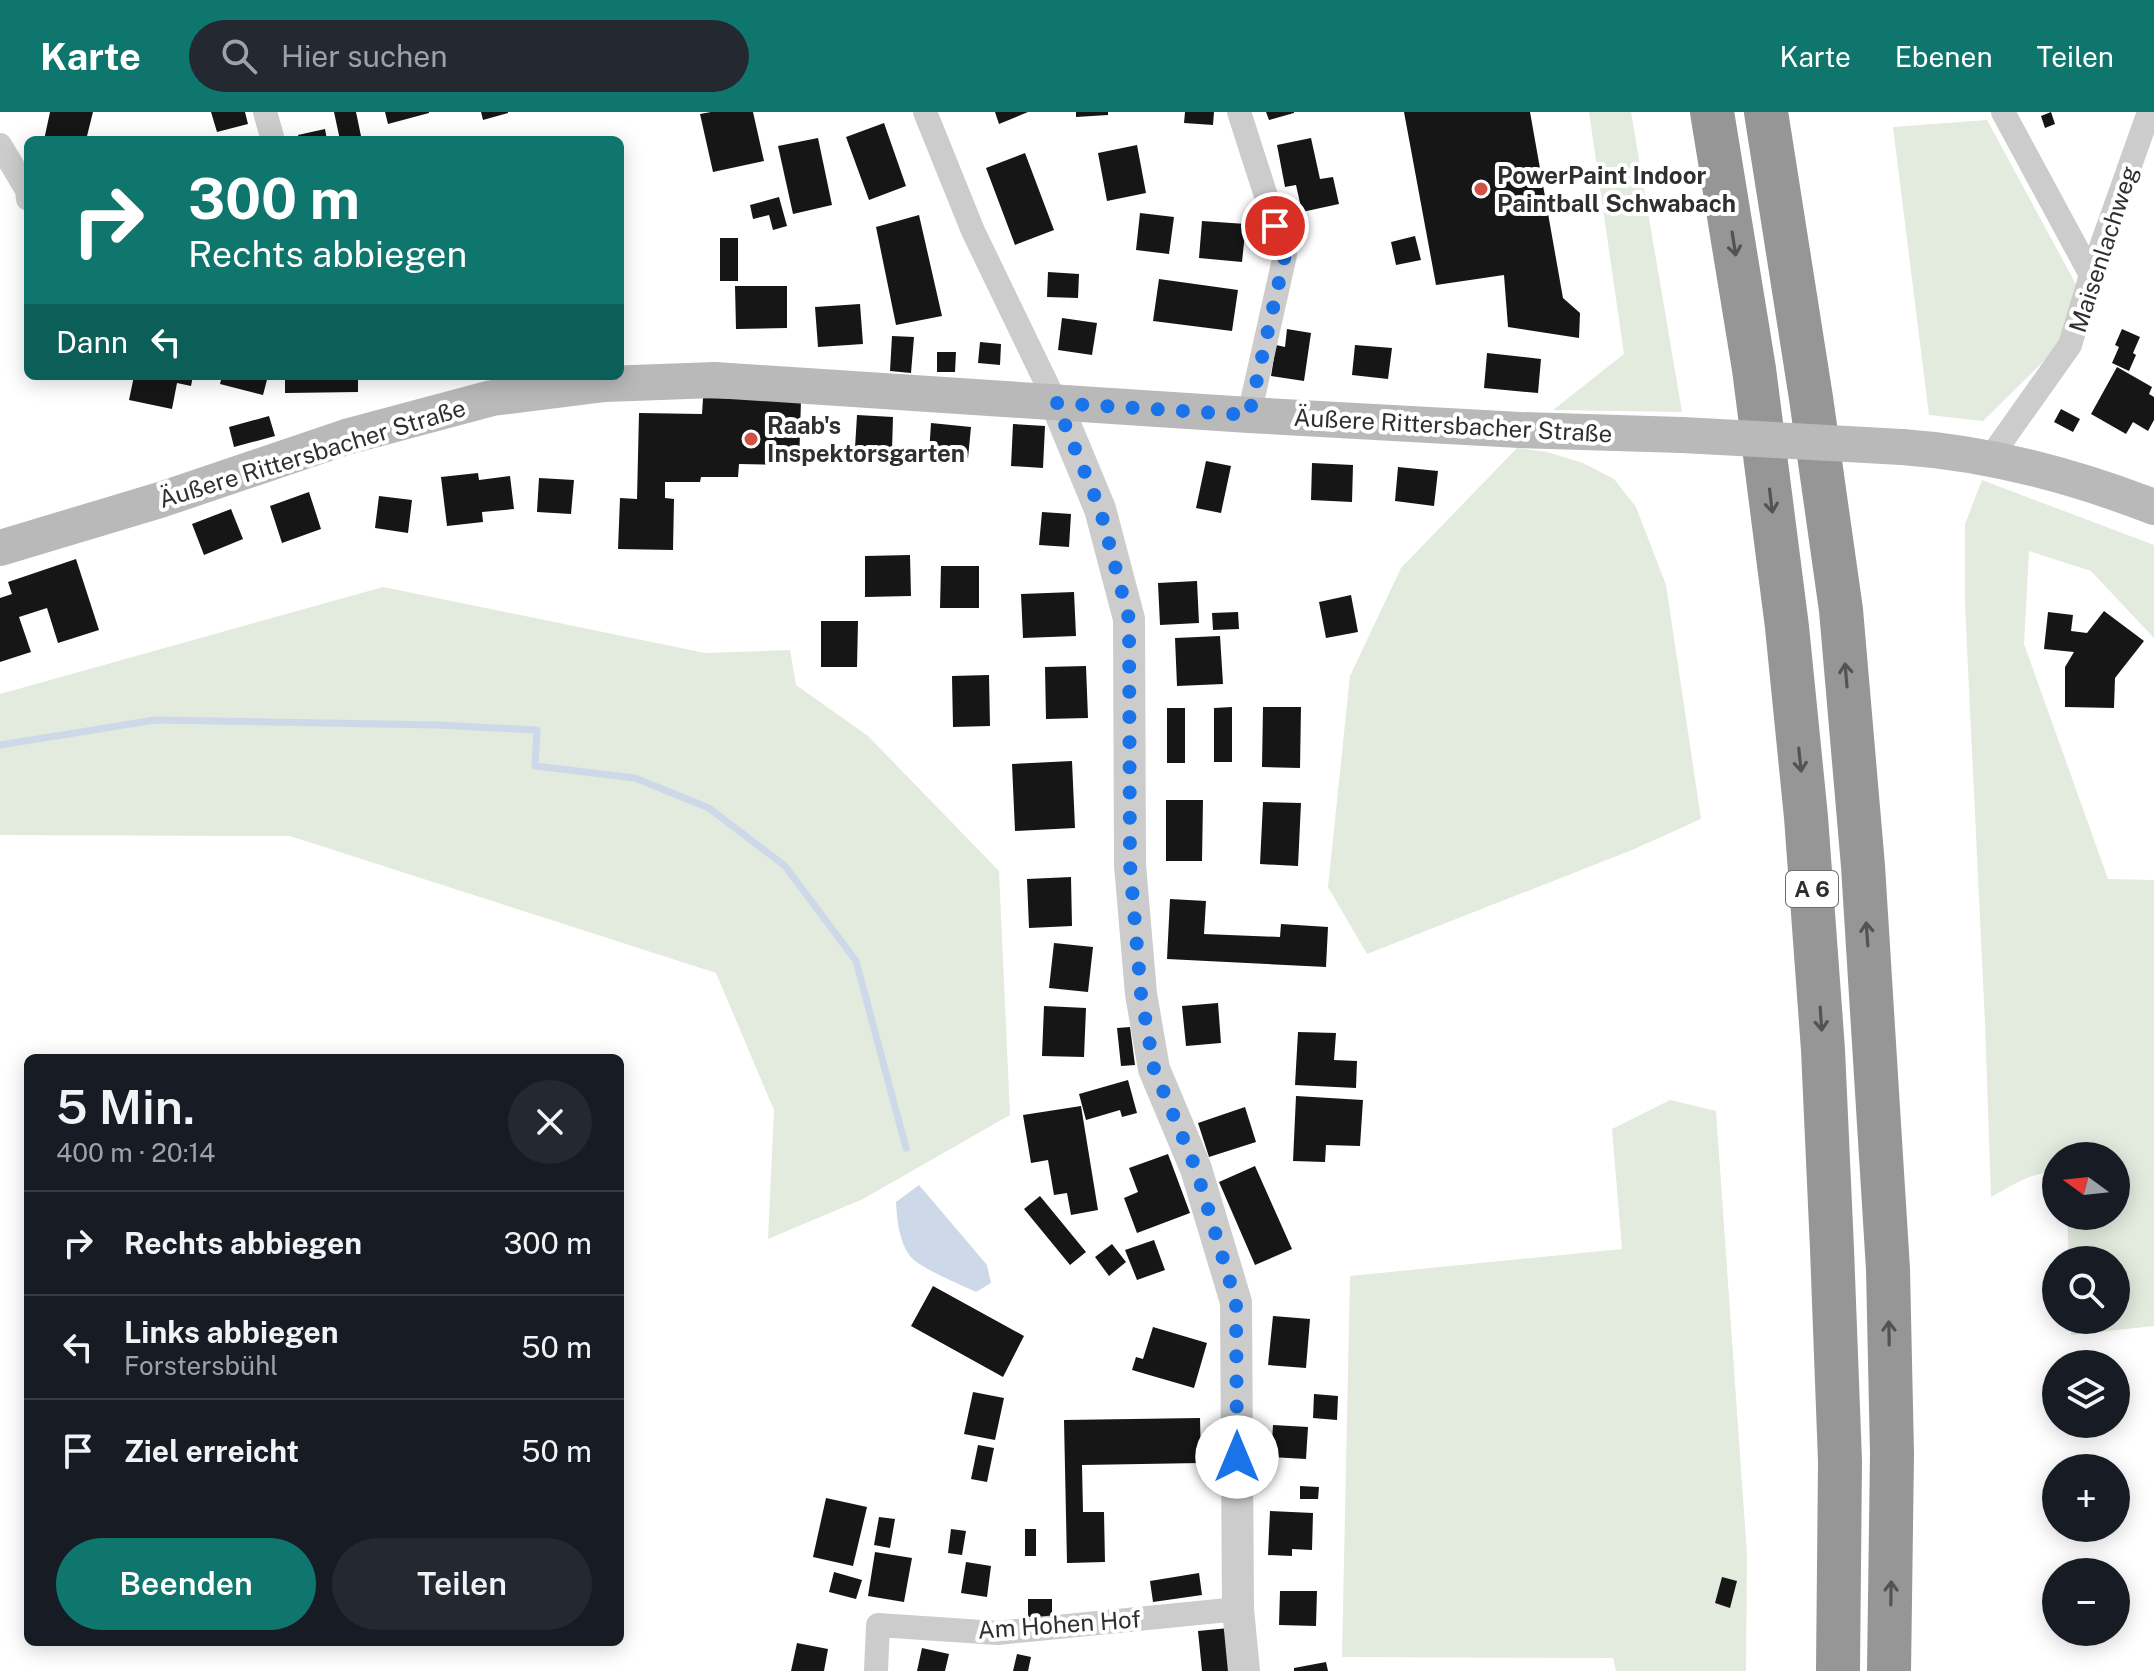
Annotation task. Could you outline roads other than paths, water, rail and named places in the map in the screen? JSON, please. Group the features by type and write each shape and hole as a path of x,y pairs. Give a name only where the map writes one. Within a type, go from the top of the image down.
{"highway":[{"name":"A 6","path":"1712,112 1754,369 1787,627 1806,817 1823,1050 1840,1461 1838,1671"},
{"name":"A 6","path":"1766,112 1841,610 1862,851 1888,1269 1892,1454 1889,1671"}],"main road":[{"name":"Äußere Rittersbacher Straße","path":"0,548 160,500 346,437 492,398 605,384 715,380 1249,415 1902,447 1990,458 2106,488 2154,507"}],"street":[{"path":"265,112 272,136"},
{"path":"925,112 973,231 1056,403 1100,509 1129,619 1130,865 1141,994 1154,1069 1196,1169 1236,1302 1238,1609 1244,1671"},
{"path":"1239,112 1285,255 1249,415"},
{"path":"2003,112 2091,275"},
{"name":"Maisenlachweg","path":"1990,458 2070,345 2091,275 2149,112"},
{"path":"0,145 24,185"},
{"name":"Am Hohen Hof","path":"876,1671 878,1625 997,1633 1238,1609"}],"water":[{"path":"919,1185 987,1265 991,1283 976,1292 931,1271 910,1256 901,1237 896,1202"}],"waterway":[{"path":"0,745 155,720 438,725 537,730 535,766 635,778 709,808 785,866 856,961 906,1148"}],"place":[{"name":"PowerPaint Indoor Paintball Schwabach","path":"1481,189"},
{"name":"Raab's Inspektorsgarten","path":"751,439"}]}
